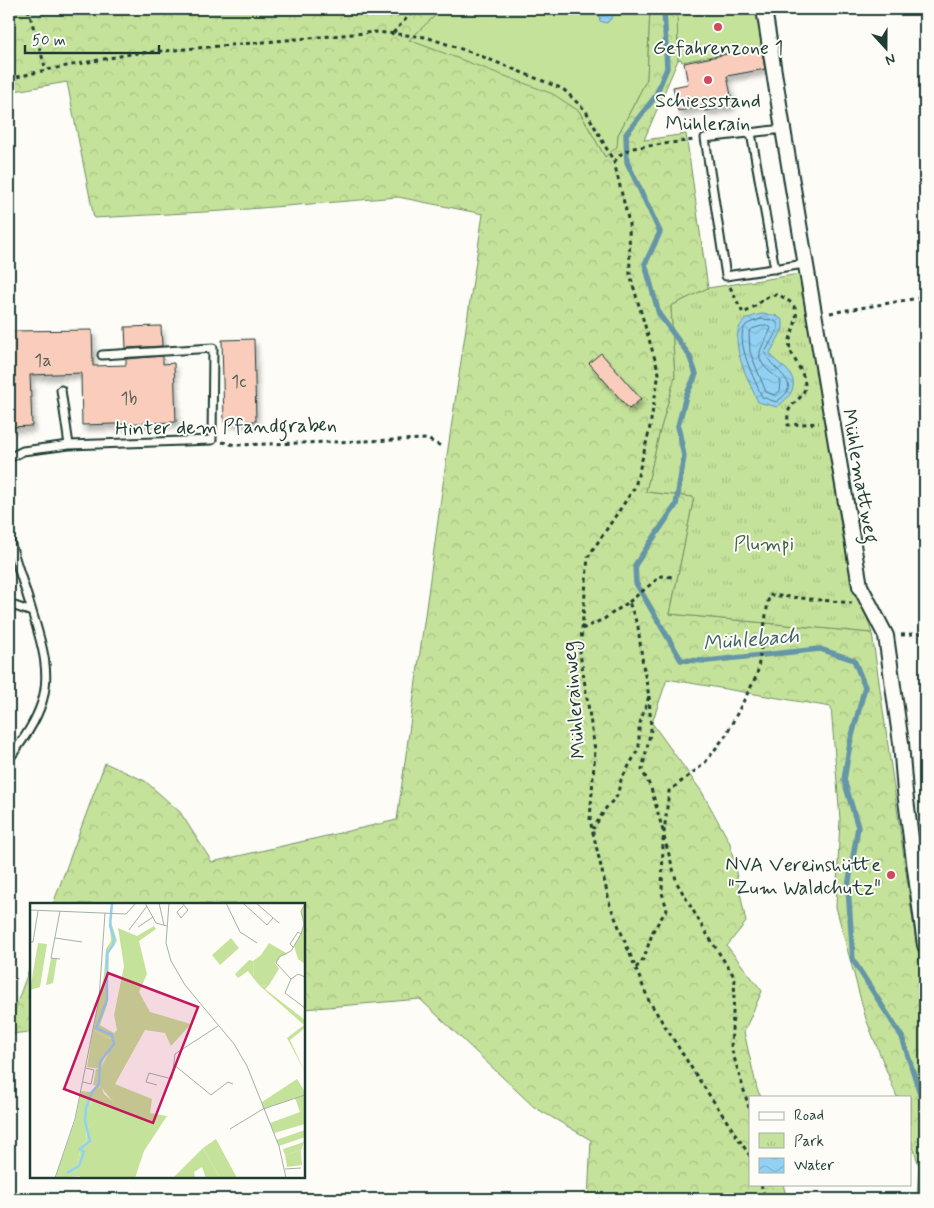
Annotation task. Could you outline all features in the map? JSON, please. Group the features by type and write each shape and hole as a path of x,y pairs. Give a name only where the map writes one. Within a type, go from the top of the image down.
{"street":[{"name":"Mühlemattweg","path":"764,9 860,586 886,636 925,945"}],"lane":[{"path":"783,129 706,138 726,276 805,264"},
{"path":"751,133 774,269"},
{"path":"102,355 213,348 212,440"},
{"path":"61,390 69,445"},
{"name":"Hinter dem Pfandgraben","path":"9,458 23,451 69,445 212,440"},
{"path":"9,538 45,659 46,682 42,702 28,733 9,759"},
{"path":"9,604 32,612"}],"path":[{"path":"28,9 46,70"},
{"path":"392,33 415,9"},
{"name":"Mühlerainweg","path":"9,79 130,54 376,32 426,37 476,54 563,89 586,112 614,162 629,223 630,275 659,373 649,432 635,487 588,557 580,653 595,750 590,820 610,905 649,1001 749,1154"},
{"path":"614,162 621,154 632,148 706,138"},
{"path":"726,276 743,313 767,298 777,295 786,298 793,304 796,314 789,346 805,385 803,396 789,410 788,425 832,422"},
{"path":"814,316 925,297"},
{"name":"Hinter dem Pfandgraben","path":"212,440 235,445 427,439 443,447"},
{"path":"582,629 604,619 661,576 675,577"},
{"path":"636,968 644,958 653,931 667,909 662,893 664,834 669,791 704,764 726,735 757,675 769,595 870,605"},
{"path":"629,602 638,627 643,665 650,696 651,730 642,770 651,788 677,883 735,978 731,1047 749,1108"},
{"path":"886,636 925,633"},
{"path":"592,830 606,808 617,796 621,780 639,748 640,726 650,696"},
{"path":"762,1186 765,1199"}],"green space":[{"path":"9,9 442,9 409,40 553,94 579,111 605,157 617,147 618,135 647,79 650,9 677,9 678,60 644,140 686,134 708,288 671,306 675,377 646,492 694,497 670,614 872,633 916,942 925,979 925,1199 918,1199 917,1197 919,1166 912,1143 912,1096 897,1096 866,1019 836,907 840,819 831,707 667,679 652,723 702,792 730,843 746,922 727,946 762,991 744,1032 757,1089 760,1096 749,1096 749,1186 784,1186 787,1199 588,1199 591,1140 534,1107 420,999 305,1009 305,903 53,903 105,763 145,781 180,812 212,862 397,820 446,462 483,214 398,197 223,211 94,218 67,82 9,92"},
{"path":"442,9 650,9 647,79 618,135 618,147 605,157 579,111 409,40"},
{"name":"Gefahrenzone 1","path":"672,9 762,9 764,46 682,62 681,59 678,60 678,39"},
{"name":"Plumpi","path":"800,274 824,411 843,540 872,633 670,614 694,497 646,492 675,377 671,306 708,288"},
{"path":"30,967 30,1032 9,1034 9,1025"}],"water":[{"path":"598,9 615,9 614,15 607,23 600,21"},
{"path":"761,314 775,315 783,320 783,329 770,353 787,370 793,381 793,386 786,400 777,407 758,402 745,373 738,350 738,330 743,322"}],"building":[{"name":"Schiessstand Mühlerain","path":"761,47 765,69 727,76 733,105 705,111 704,106 678,111 673,87 688,84 684,63"},
{"path":"161,326 162,346 126,348 125,327"},
{"path":"92,330 93,366 126,365 126,359 163,356 163,364 174,363 176,422 82,425 81,373 30,375 32,426 9,427 9,331"},
{"path":"254,339 256,421 224,422 222,340"},
{"path":"601,353 641,399 629,409 589,363"}],"waterway":[{"name":"Mühlebach","path":"664,9 667,68 655,97 626,134 627,162 660,232 645,264 659,314 689,355 696,374 686,396 678,426 684,456 676,505 635,565 636,583 681,660 707,661 820,649 854,660 865,687 850,743 844,780 858,827 848,887 853,960 902,1037 925,1109"}],"place":[{"name":"Gefahrenzone 1","path":"718,27"},
{"name":"Schiessstand Mühlerain","path":"708,80"},
{"name":"NVA Vereinshütte \"Zum Waldchutz\"","path":"891,875"}]}
